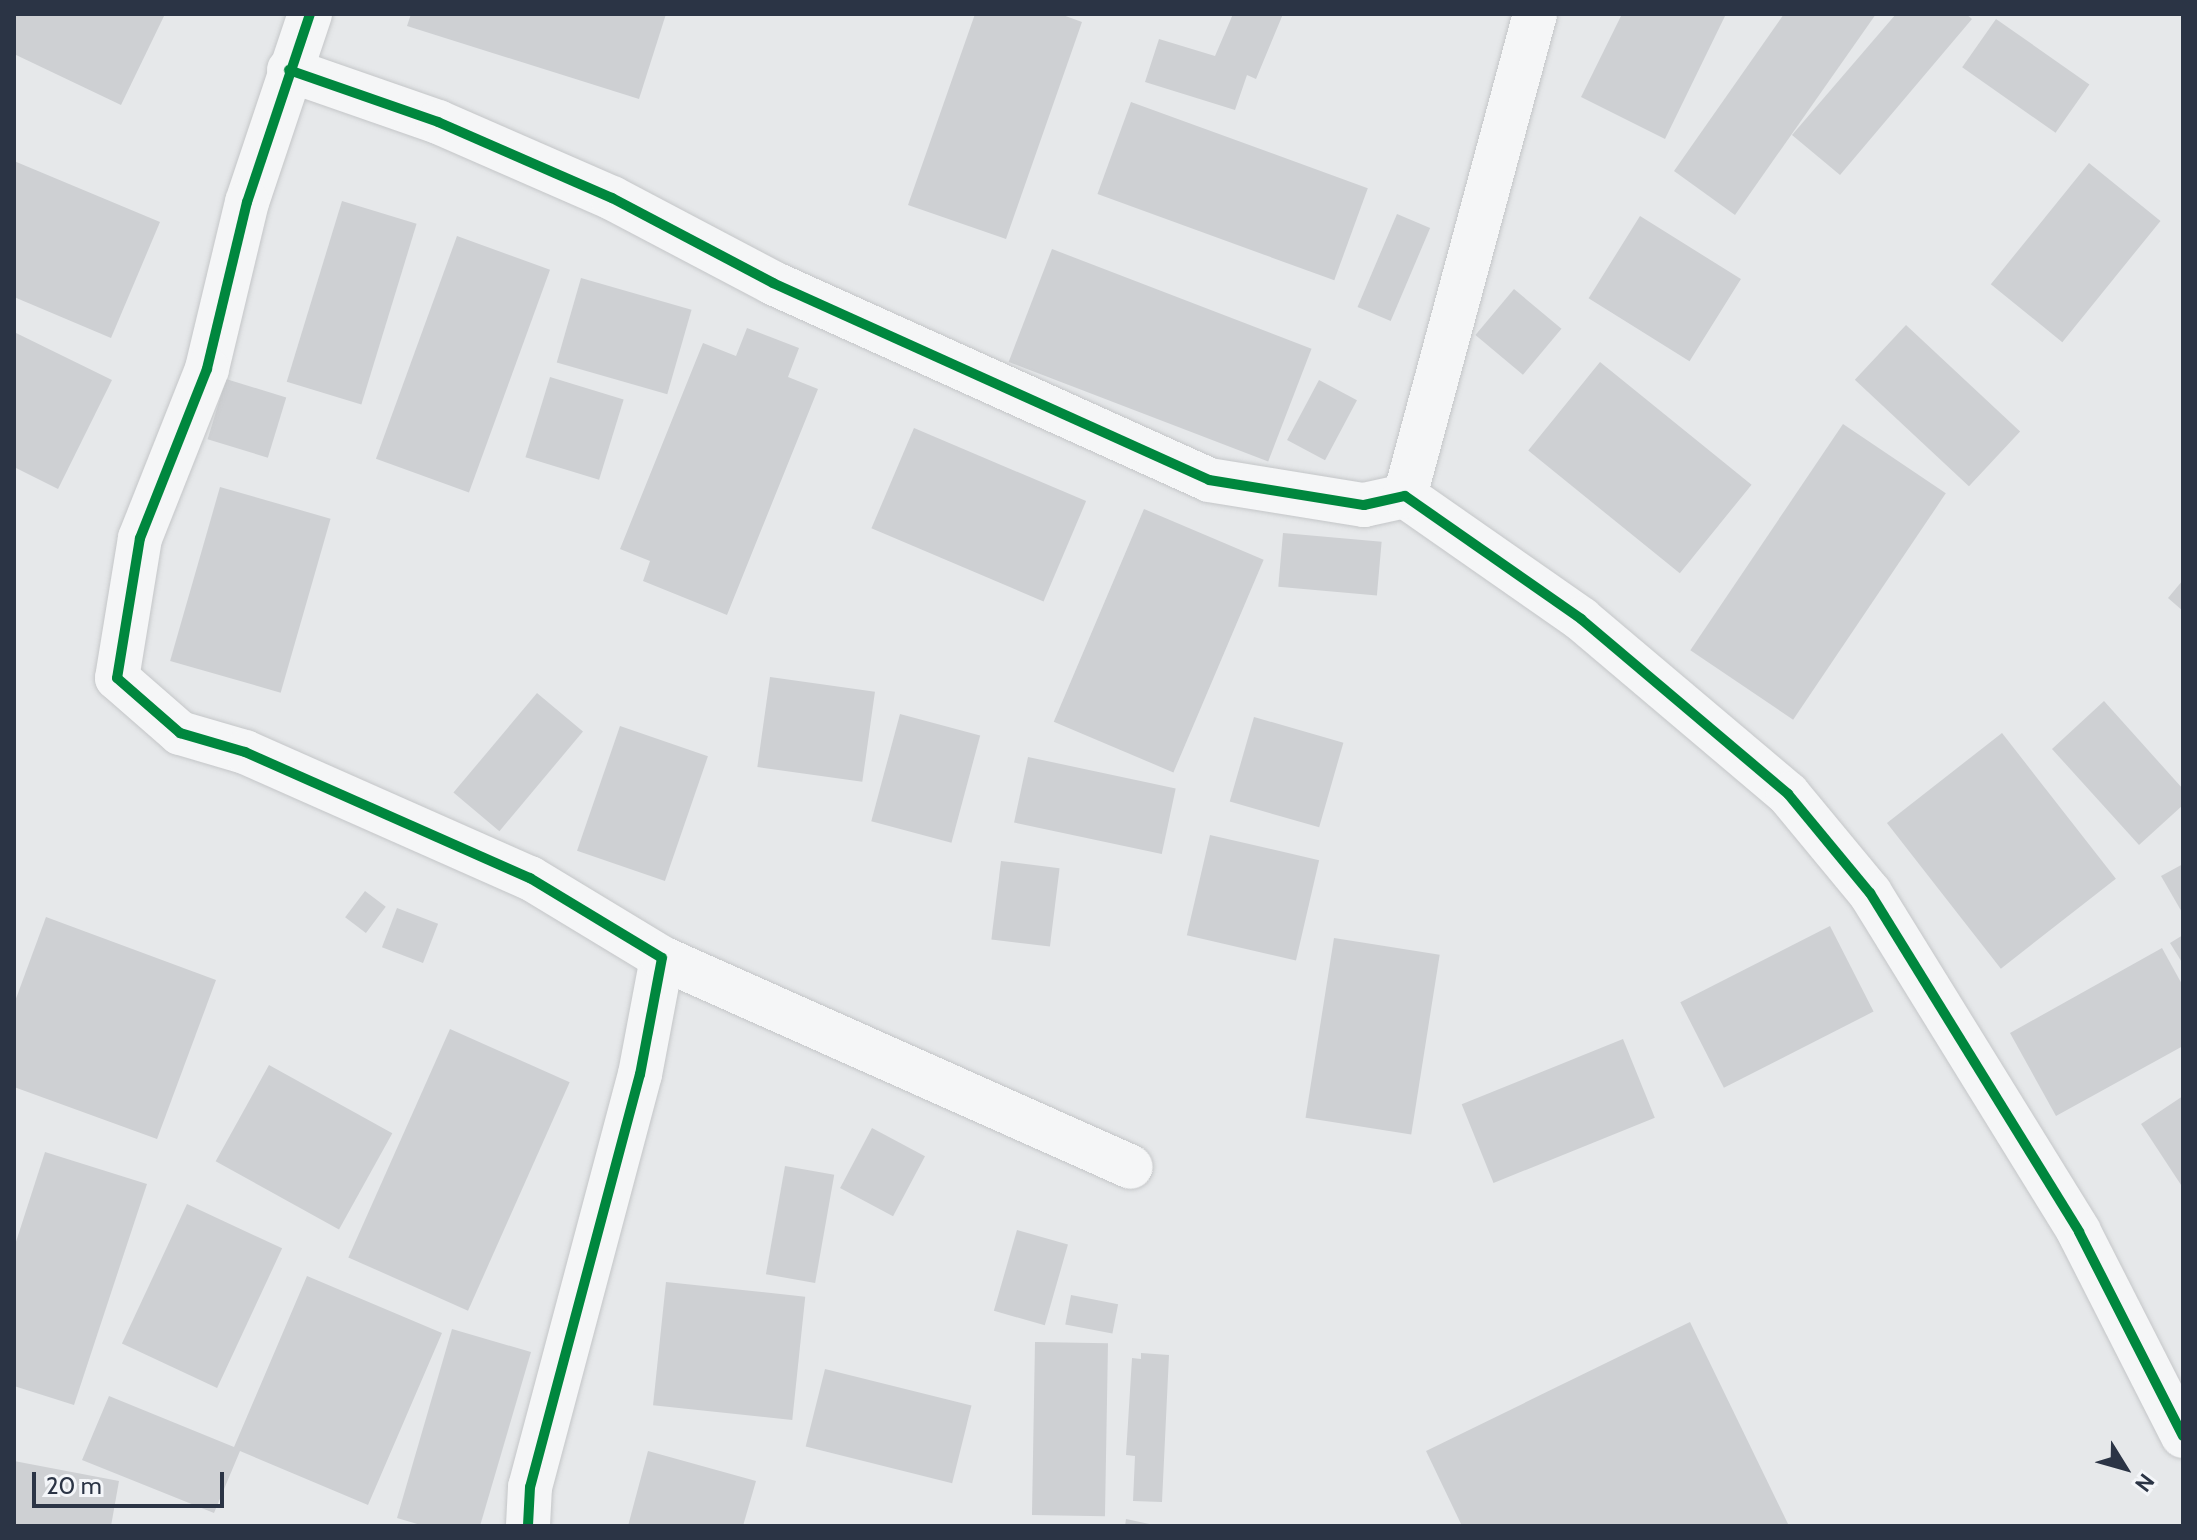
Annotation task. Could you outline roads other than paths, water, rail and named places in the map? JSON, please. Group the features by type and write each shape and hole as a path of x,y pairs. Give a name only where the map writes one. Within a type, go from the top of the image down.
{"street":[{"path":"310,14 247,202 207,369 140,538 117,678 180,733 245,752 530,878 662,958 1131,1167"},
{"path":"1405,496 1535,14"},
{"path":"289,70 438,122 612,198 773,283 1209,480 1364,505 1405,496 1581,619 1776,784 1870,893 2079,1232 2183,1436"},
{"path":"528,1526 530,1487 640,1074 662,958"}]}
